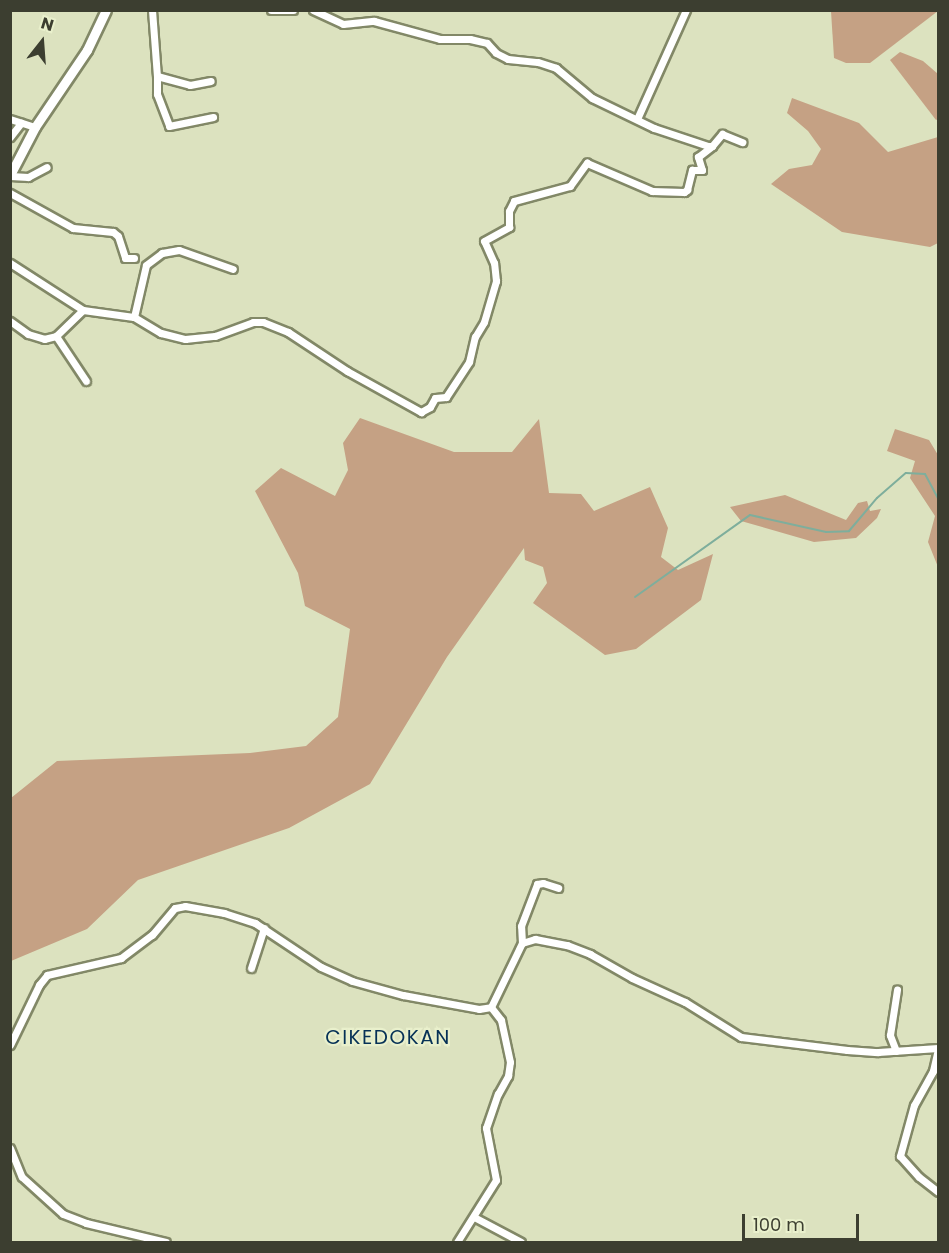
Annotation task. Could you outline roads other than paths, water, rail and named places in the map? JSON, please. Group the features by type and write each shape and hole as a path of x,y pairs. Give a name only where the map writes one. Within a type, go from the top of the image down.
{"main road":[{"path":"10,176 36,127 87,50 106,10"}],"street":[{"path":"152,10 157,76 156,94 170,126 213,117"},
{"path":"271,10 280,13 293,10"},
{"path":"313,10 343,24 374,21 440,39 470,39 487,43 496,53 508,59 538,62 556,68 592,98 636,119 712,146"},
{"path":"636,119 687,10"},
{"path":"157,76 190,85 212,81"},
{"path":"10,119 36,127"},
{"path":"10,137 21,123"},
{"path":"10,263 83,310 135,317 161,333 185,339 215,336 253,322 274,325 421,412 430,407 435,399 446,397 469,363 475,337 484,322 496,281 494,263 484,241 509,227 509,211 514,201 570,186 587,163 652,191 684,192 687,190 692,170 702,170 699,155 712,146 722,134 742,142"},
{"path":"10,176 28,177 47,167"},
{"path":"10,193 73,228 112,231 119,239 125,258 135,258"},
{"path":"135,317 146,265 162,253 179,250 233,269"},
{"path":"10,321 35,337 49,339 56,336 83,310"},
{"path":"56,336 86,381"},
{"path":"491,1008 522,943 521,926 537,884 543,882 558,888"},
{"path":"10,1045 39,985 47,975 121,958 152,935 177,907 206,908 264,928 310,961 352,981 403,995 479,1009 491,1008"},
{"path":"251,968 264,928"},
{"path":"522,943 535,939 579,949 685,1002 741,1037 847,1050 896,1051 938,1048 933,1071 914,1105 900,1156 939,1192"},
{"path":"896,1051 890,1035 897,990"},
{"path":"457,1242 496,1180 486,1128 498,1094 510,1070 510,1057 501,1020 491,1008"},
{"path":"10,1148 22,1177 63,1214 86,1223 166,1242"},
{"path":"474,1217 521,1242"}],"waterway":[{"path":"635,597 750,515 826,532 849,531 877,498 906,473 925,474 938,498"}],"district":[{"name":"CIKEDOKAN","path":"388,1037"}]}
